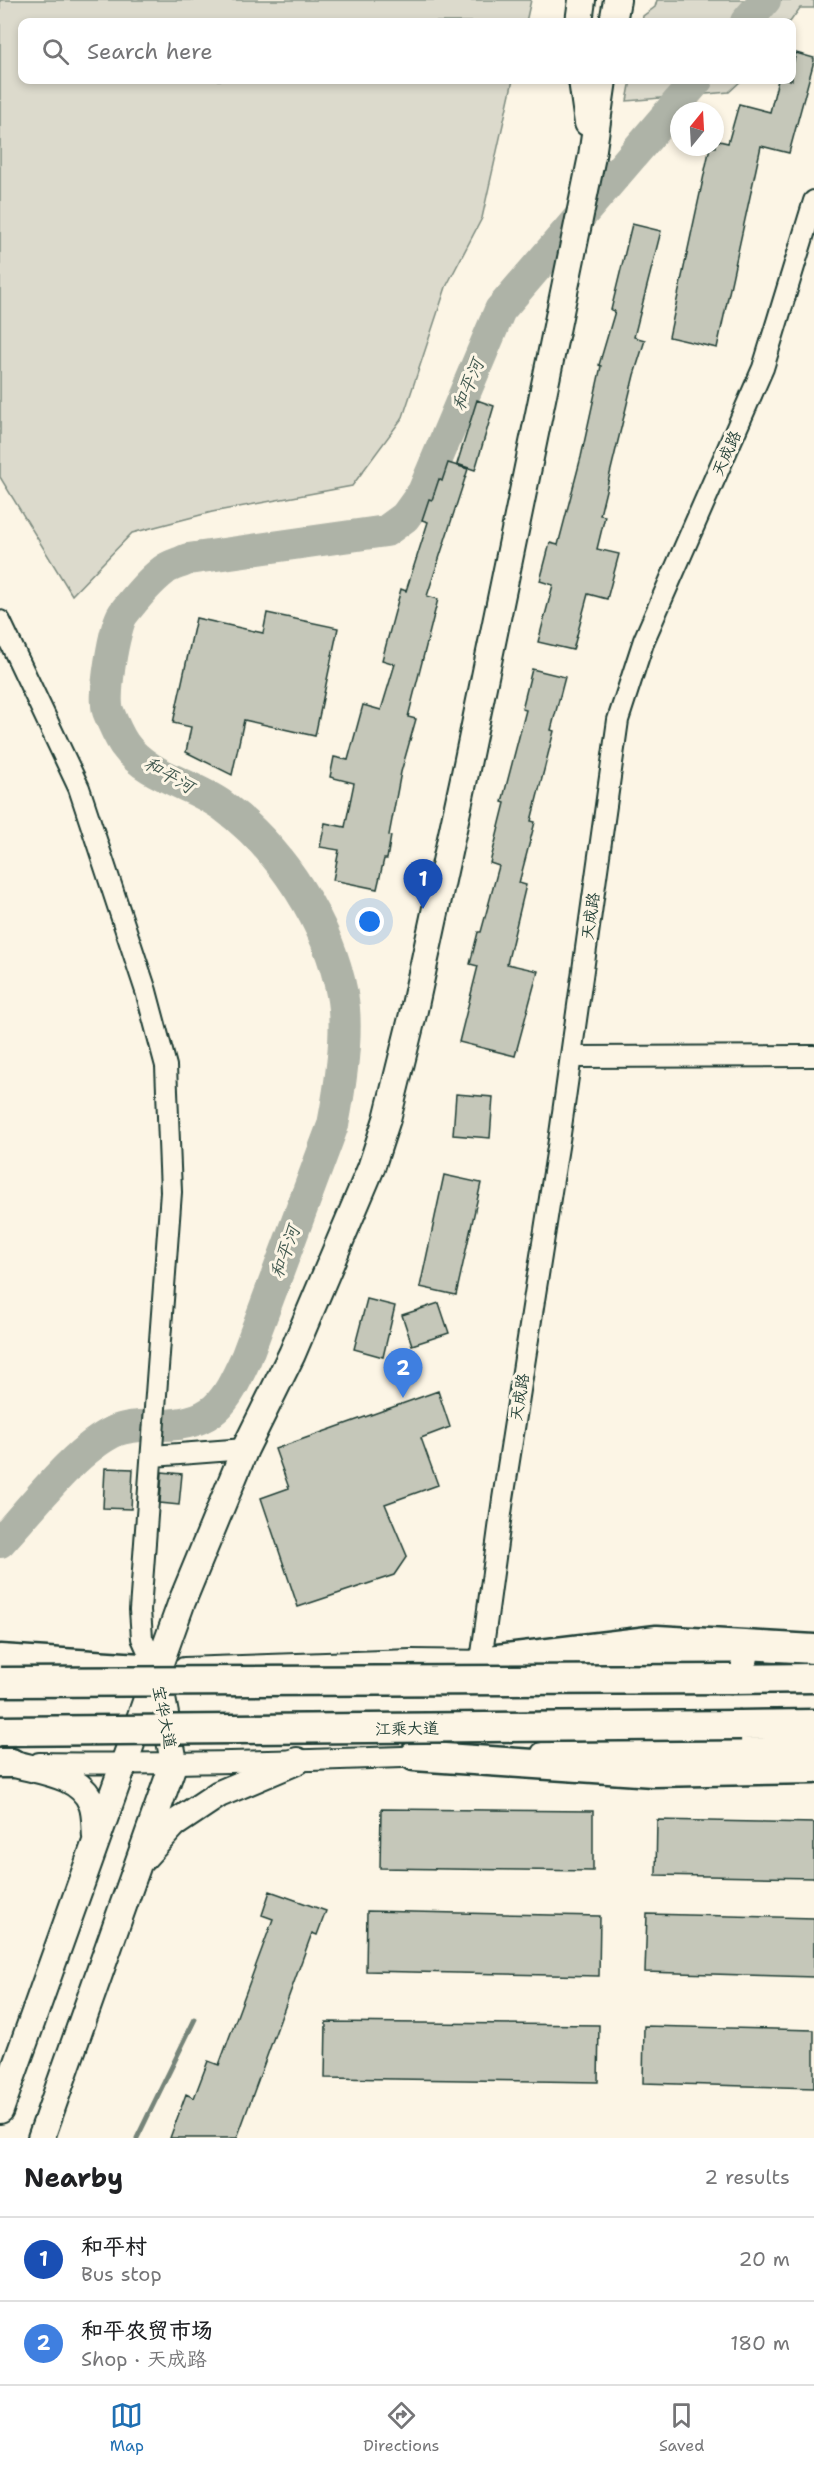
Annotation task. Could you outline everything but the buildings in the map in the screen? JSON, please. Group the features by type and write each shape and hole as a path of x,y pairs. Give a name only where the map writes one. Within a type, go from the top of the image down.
{"highway":[{"path":"481,1661 657,1640 814,1649"},
{"path":"0,1659 156,1669"},
{"path":"0,1682 814,1678"},
{"name":"江乘大道","path":"0,1731 814,1725"},
{"path":"414,1756 653,1772 814,1768"}],"main road":[{"path":"580,18 582,0"},
{"path":"614,18 617,0"},
{"path":"583,84 592,156"},
{"path":"156,1669 245,1449 292,1354 371,1168 393,1100 468,758 565,288 592,156 602,84"},
{"name":"宝华大道","path":"41,2138 174,1762 156,1669"},
{"name":"宝华大道","path":"0,2110 156,1669"},
{"path":"139,1862 174,1824 219,1794 297,1761"},
{"path":"3,1764 69,1779 85,1790 93,1806 96,1840"}],"street":[{"name":"天成路","path":"481,1661 503,1499 571,1058 618,720 644,640 763,368 814,201"},
{"path":"0,621 79,788 146,991 166,1066 171,1192 140,1610 142,1638 156,1669"},
{"path":"571,1058 814,1056"},
{"path":"153,1448 245,1449"},
{"path":"0,1669 156,1669 411,1660 814,1657"},
{"path":"3,1764 174,1762 211,1764 414,1756 814,1747"}],"shaded area":[{"path":"0,0 531,0 527,18 18,18 18,84 512,84 482,218 446,287 403,417 352,486 212,512 132,533 72,595 0,477"},
{"path":"657,0 814,0 814,8 800,8 793,18 643,18 655,7"},
{"path":"630,84 738,84 729,92 627,101"}],"waterway":[{"name":"和平河","path":"749,18 765,0"},
{"name":"和平河","path":"0,1542 54,1481 99,1440 126,1428 193,1421 215,1408 224,1399 246,1358 333,1125 341,1077 345,1024 336,967 314,915 299,889 283,866 244,824 211,798 145,764 124,744 115,728 108,711 107,691 113,646 123,614 159,574 188,559 386,531 405,517 423,492 500,310 694,84"},
{"path":"137,2138 195,2019"}],"place":[{"name":"和平村","path":"423,909"},
{"name":"和平农贸市场","path":"403,1398"}]}
